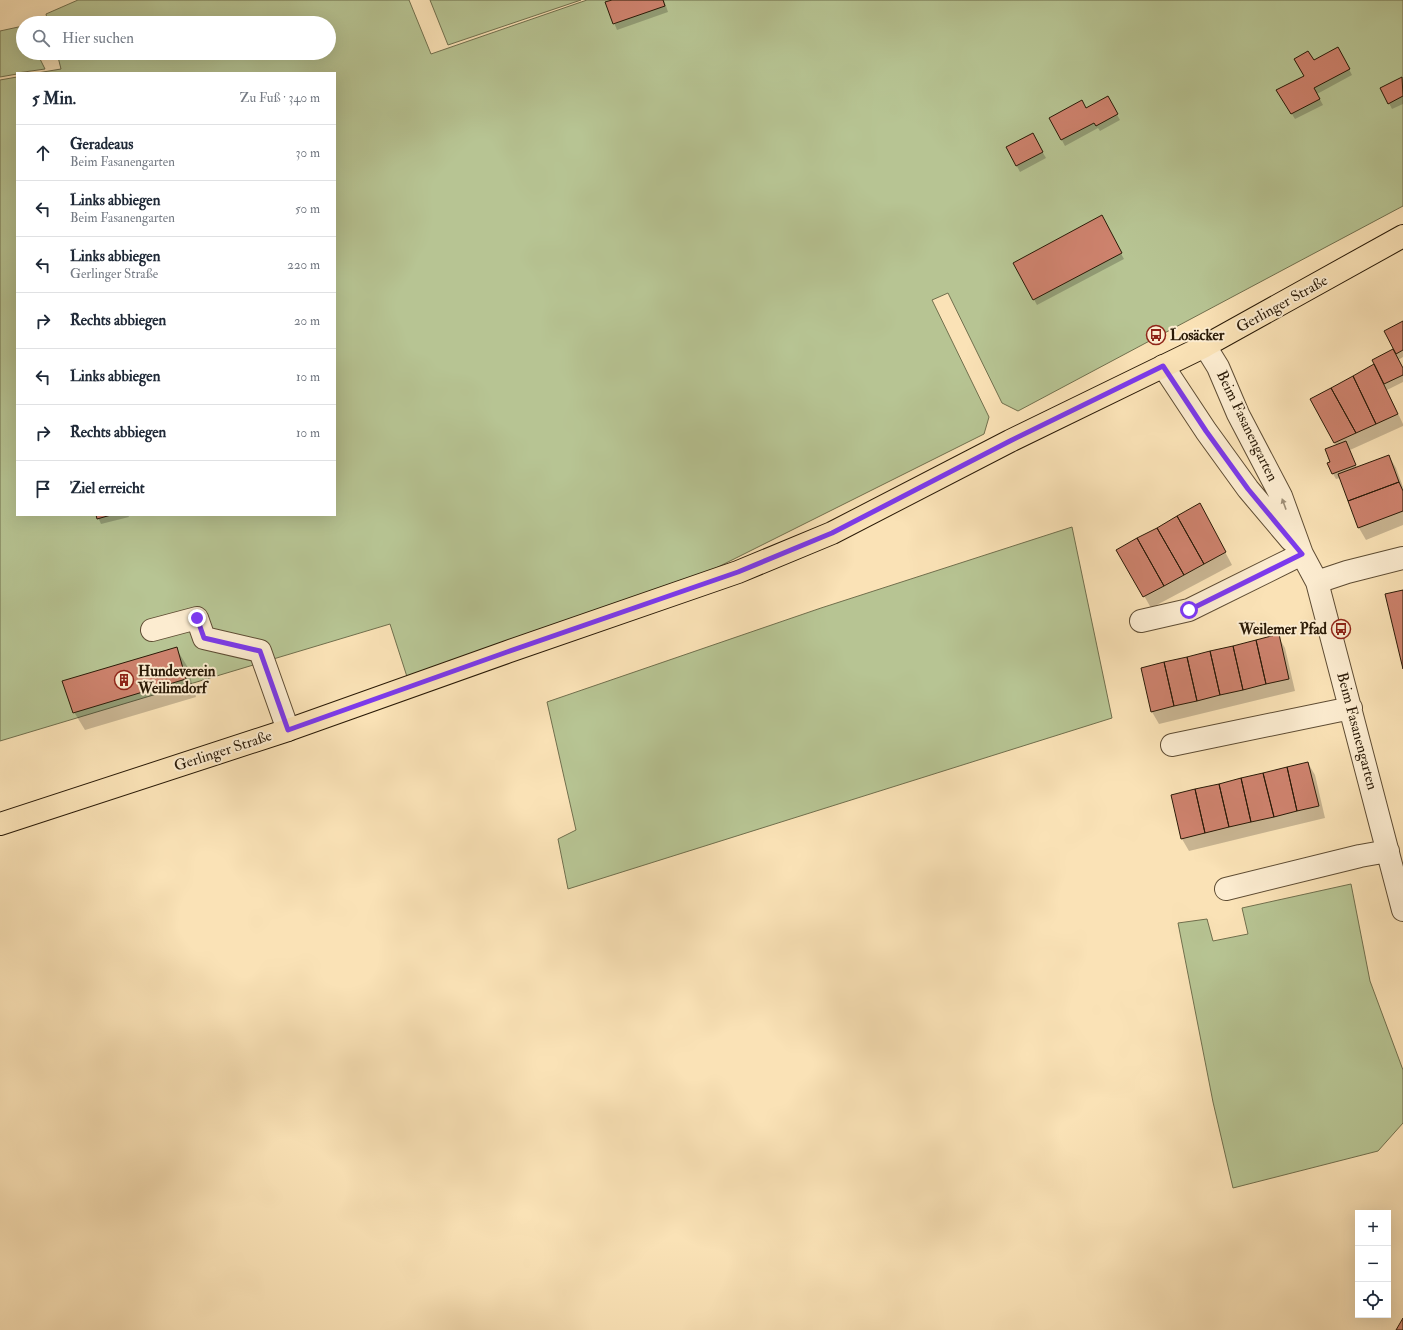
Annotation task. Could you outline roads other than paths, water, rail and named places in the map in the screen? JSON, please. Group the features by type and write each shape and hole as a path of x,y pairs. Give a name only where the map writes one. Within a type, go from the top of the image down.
{"main road":[{"name":"Gerlinger Straße","path":"0,824 288,730 738,572 832,533 1010,441 1205,346 1403,236"}],"street":[{"name":"Beim Fasanengarten","path":"1205,346 1218,367 1238,414 1281,496 1302,554 1317,582 1403,910"},
{"name":"Beim Fasanengarten","path":"1163,366 1206,431 1248,489 1302,554"},
{"path":"1141,621 1189,610 1302,554"},
{"path":"1317,582 1347,572 1403,558"},
{"path":"152,630 197,618 204,638 260,651 288,730"},
{"path":"1172,745 1351,708"},
{"path":"1226,889 1360,856 1388,851"}],"place":[{"name":"Losäcker","path":"1156,335"},
{"name":"Weilemer Pfad","path":"1341,629"},
{"name":"Hundeverein Weilimdorf","path":"124,680"}]}
